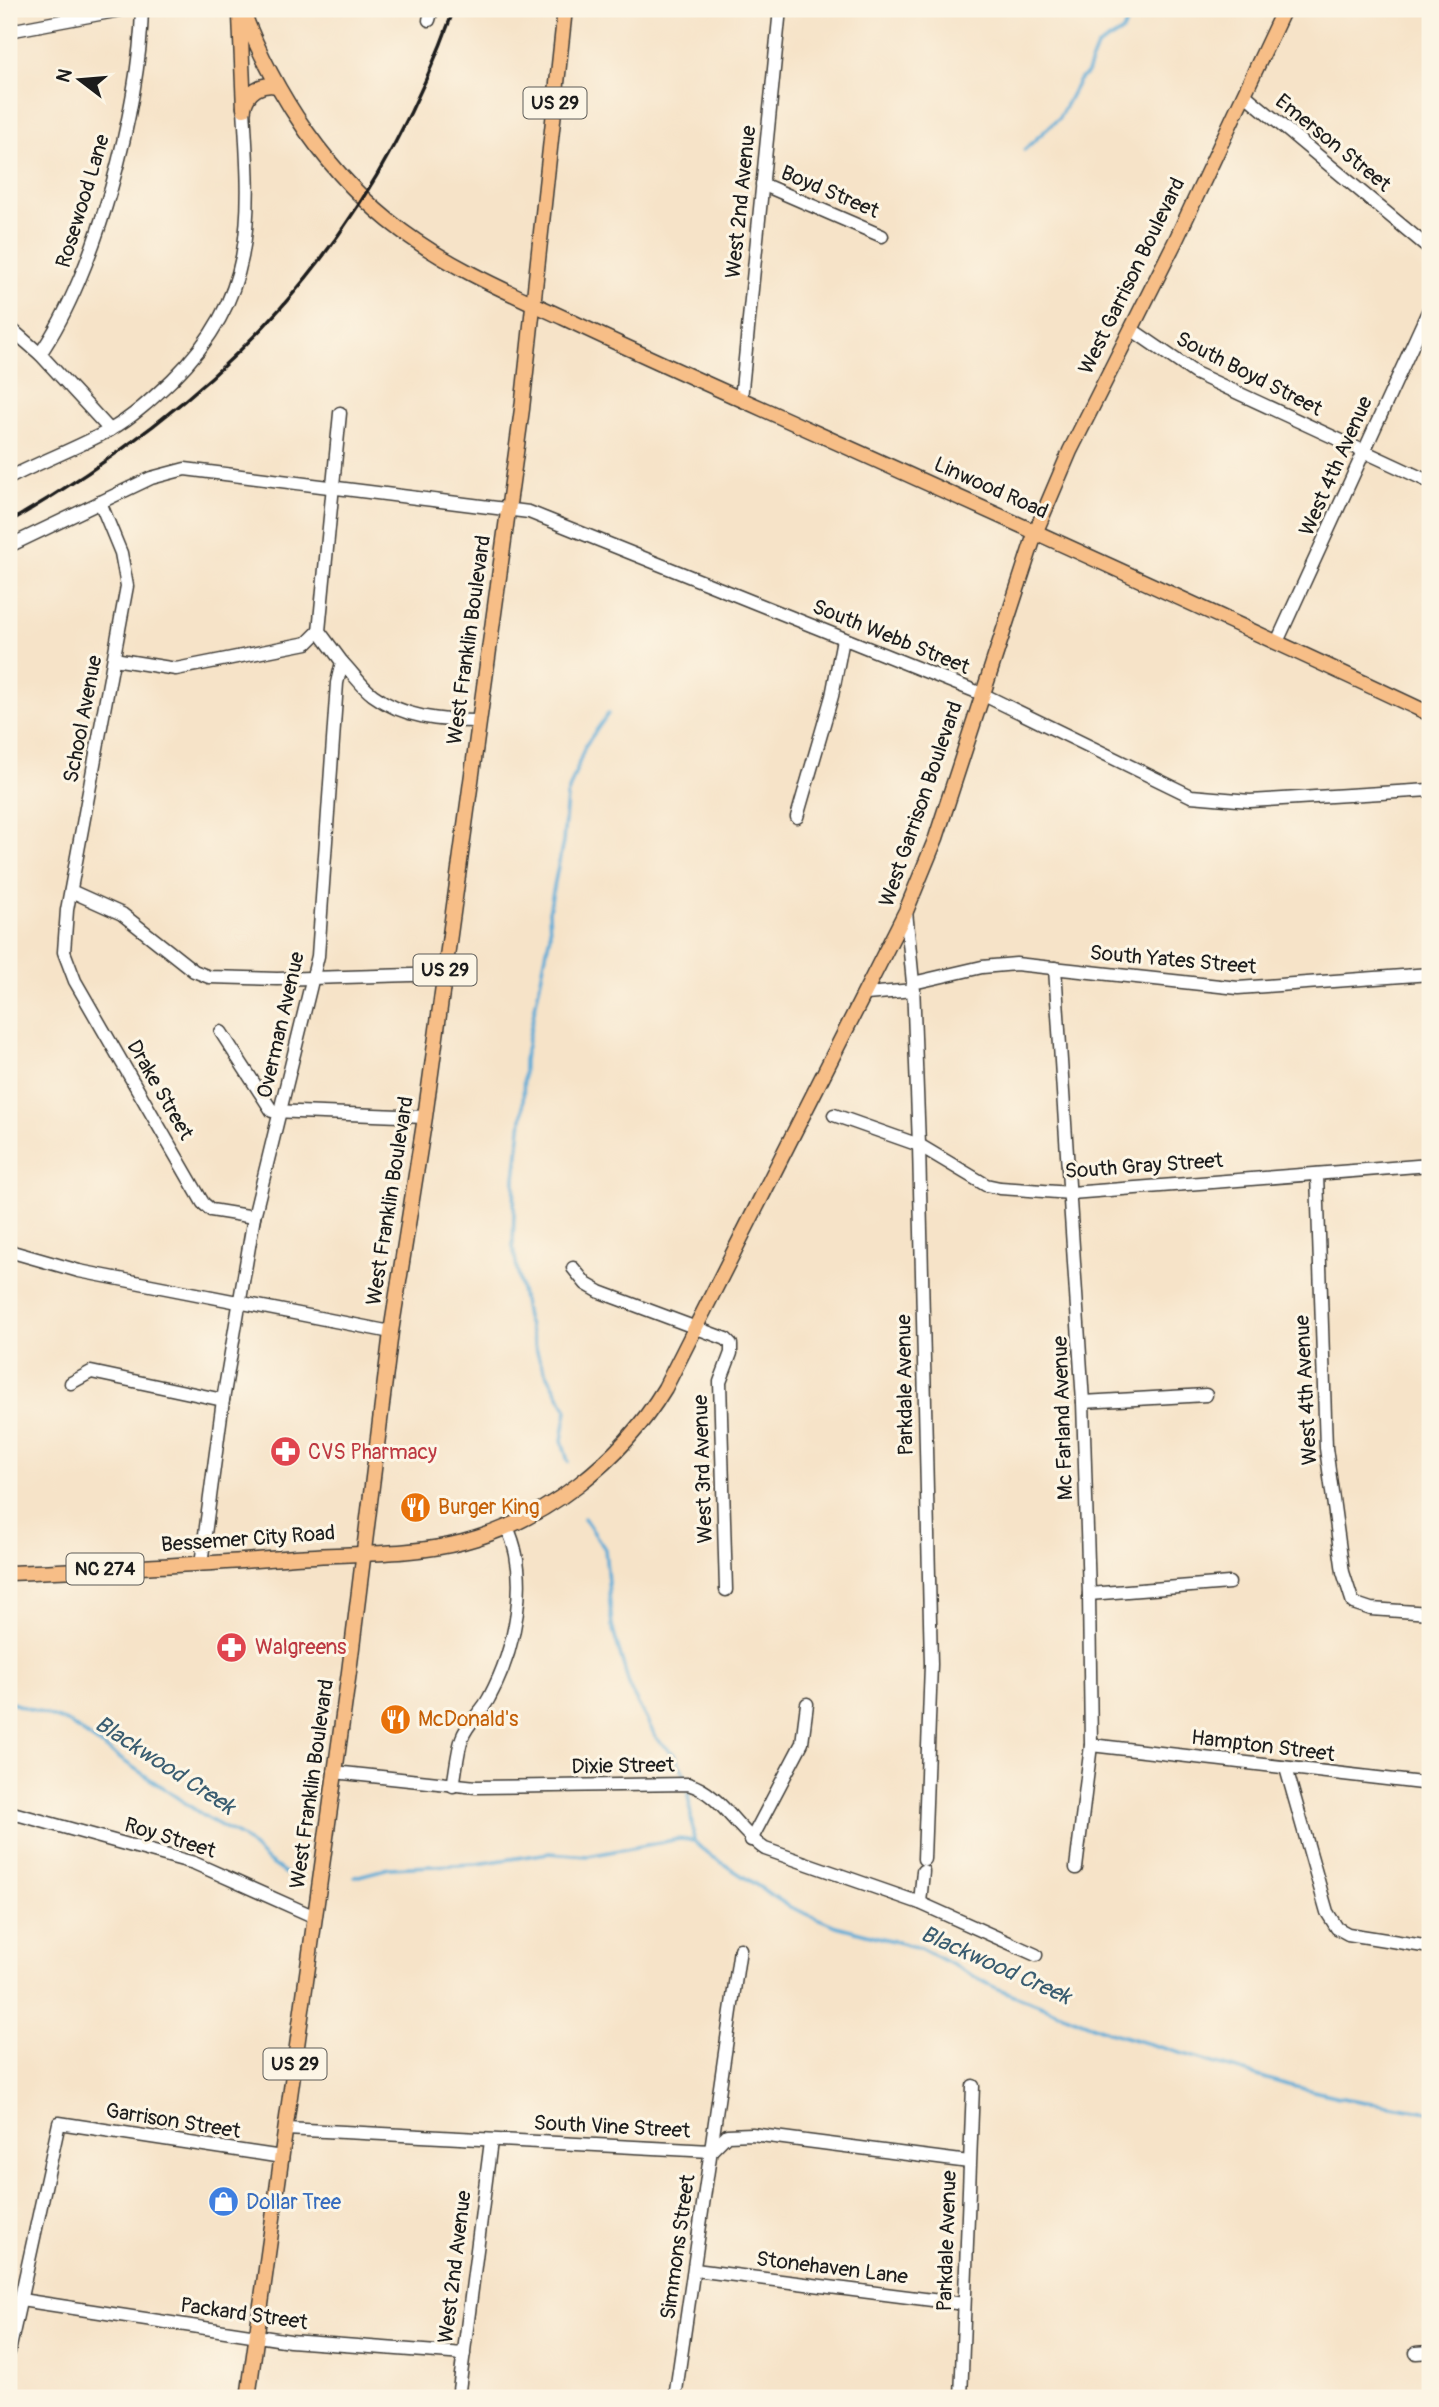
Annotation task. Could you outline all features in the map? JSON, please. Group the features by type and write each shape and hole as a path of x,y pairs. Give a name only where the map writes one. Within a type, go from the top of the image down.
{"main road":[{"name":"Linwood Road","path":"241,9 277,86 307,132 334,165 402,231 461,269 741,399 1036,531 1430,715"},
{"path":"241,9 244,109"},
{"name":"West Franklin Boulevard","path":"248,2398 364,1553 391,1332 425,1117 508,509 565,9"},
{"name":"West Garrison Boulevard","path":"364,1553 462,1542 507,1527 563,1496 619,1449 653,1408 696,1329 906,911 936,838 1036,531 1074,441 1131,329 1284,9"},
{"path":"242,88 246,76 264,61"},
{"path":"244,109 247,97 256,89 277,86"},
{"name":"Bessemer City Road","path":"9,1573 364,1553"}],"street":[{"path":"9,31 127,9"},
{"name":"Rosewood Lane","path":"40,354 71,303 110,186 139,51 142,9"},
{"name":"West 2nd Avenue","path":"741,399 780,9"},
{"name":"Emerson Street","path":"1244,94 1430,249"},
{"path":"9,478 110,430 133,414 184,368 211,335 237,282 248,216 244,109"},
{"name":"Boyd Street","path":"762,184 882,236"},
{"name":"West 4th Avenue","path":"1277,642 1430,307"},
{"path":"9,327 40,354 110,430"},
{"name":"South Boyd Street","path":"1131,329 1195,373 1430,482"},
{"path":"340,413 320,631 342,662 371,694 405,713 453,721 479,721"},
{"name":"South Webb Street","path":"9,546 151,478 185,469 508,509 536,515 982,694 1191,796 1250,801 1430,790"},
{"name":"School Avenue","path":"64,946 71,891 127,586 121,553 100,502"},
{"path":"114,659 160,668 185,668 307,643 320,631"},
{"path":"797,817 832,696 842,639"},
{"name":"Overman Avenue","path":"201,1564 223,1400 254,1217 314,978 337,683 342,662"},
{"path":"71,891 122,914 187,965 208,977 314,978 445,974"},
{"name":"Parkdale Avenue","path":"906,911 914,987 930,1664 924,1865 920,1903"},
{"name":"Drake Street","path":"64,946 75,981 203,1203 211,1210 254,1217"},
{"name":"South Yates Street","path":"866,994 914,987 1001,964 1238,988 1430,974"},
{"name":"Mc Farland Avenue","path":"1055,968 1083,1402 1089,1594 1091,1745 1076,1868"},
{"path":"221,1032 272,1111 425,1117"},
{"name":"South Gray Street","path":"834,1115 919,1145 986,1185 1071,1193 1430,1165"},
{"name":"West 4th Avenue","path":"1317,1174 1326,1448 1343,1572 1353,1603 1371,1609 1430,1613"},
{"path":"9,1251 79,1271 391,1332"},
{"path":"573,1268 586,1284 600,1292 696,1329"},
{"name":"West 3rd Avenue","path":"696,1329 726,1339 732,1348 720,1382 726,1590"},
{"path":"71,1383 91,1372 223,1400"},
{"path":"1083,1402 1206,1395"},
{"path":"453,1786 463,1736 488,1701 499,1679 512,1631 519,1588 514,1542 507,1527"},
{"path":"1089,1594 1229,1583"},
{"path":"751,1840 802,1743 807,1703"},
{"name":"Hampton Street","path":"1091,1745 1430,1784"},
{"path":"1286,1768 1327,1912 1337,1928 1365,1939 1430,1947"},
{"name":"Dixie Street","path":"334,1772 453,1786 688,1784 717,1800 751,1840 765,1849 920,1903 1036,1955"},
{"name":"Roy Street","path":"9,1812 194,1863 315,1917"},
{"name":"Simmons Street","path":"675,2398 740,1949"},
{"name":"Parkdale Avenue","path":"961,2398 973,2086"},
{"name":"Garrison Street","path":"21,2300 59,2123 282,2157"},
{"name":"South Vine Street","path":"286,2129 711,2151 727,2135 752,2134 969,2162"},
{"name":"West 2nd Avenue","path":"458,2398 491,2141"},
{"name":"Stonehaven Lane","path":"695,2270 964,2304"},
{"path":"9,2352 21,2300"},
{"name":"Packard Street","path":"21,2300 257,2336 464,2354"},
{"path":"1416,2354 1430,2352"}],"waterway":[{"path":"1024,150 1059,118 1079,80 1086,75 1097,47 1123,31 1134,9"},
{"path":"568,1462 562,1440 567,1410 540,1361 526,1317 513,1246 515,1178 523,1111 524,1060 550,935 549,911 563,842 567,796 585,746 608,714"},
{"path":"584,1518 605,1549 612,1626 631,1691 657,1739 674,1754 685,1775"},
{"name":"Blackwood Creek","path":"9,1702 67,1722 207,1818 243,1838 265,1859 291,1877"},
{"path":"688,1792 694,1841"},
{"name":"Blackwood Creek","path":"355,1877 389,1868 477,1864 549,1853 588,1856 679,1839 694,1841 707,1853 790,1907 836,1926 920,1948 996,1988 1109,2032 1288,2085 1347,2099 1430,2112"}],"railway":[{"path":"9,522 87,474 158,423 222,368 281,308 333,243 379,172 419,94 454,9"}],"place":[{"name":"CVS Pharmacy","path":"285,1452"},
{"name":"Burger King","path":"415,1507"},
{"name":"Walgreens","path":"232,1647"},
{"name":"McDonald's","path":"395,1719"},
{"name":"Dollar Tree","path":"223,2202"}]}
